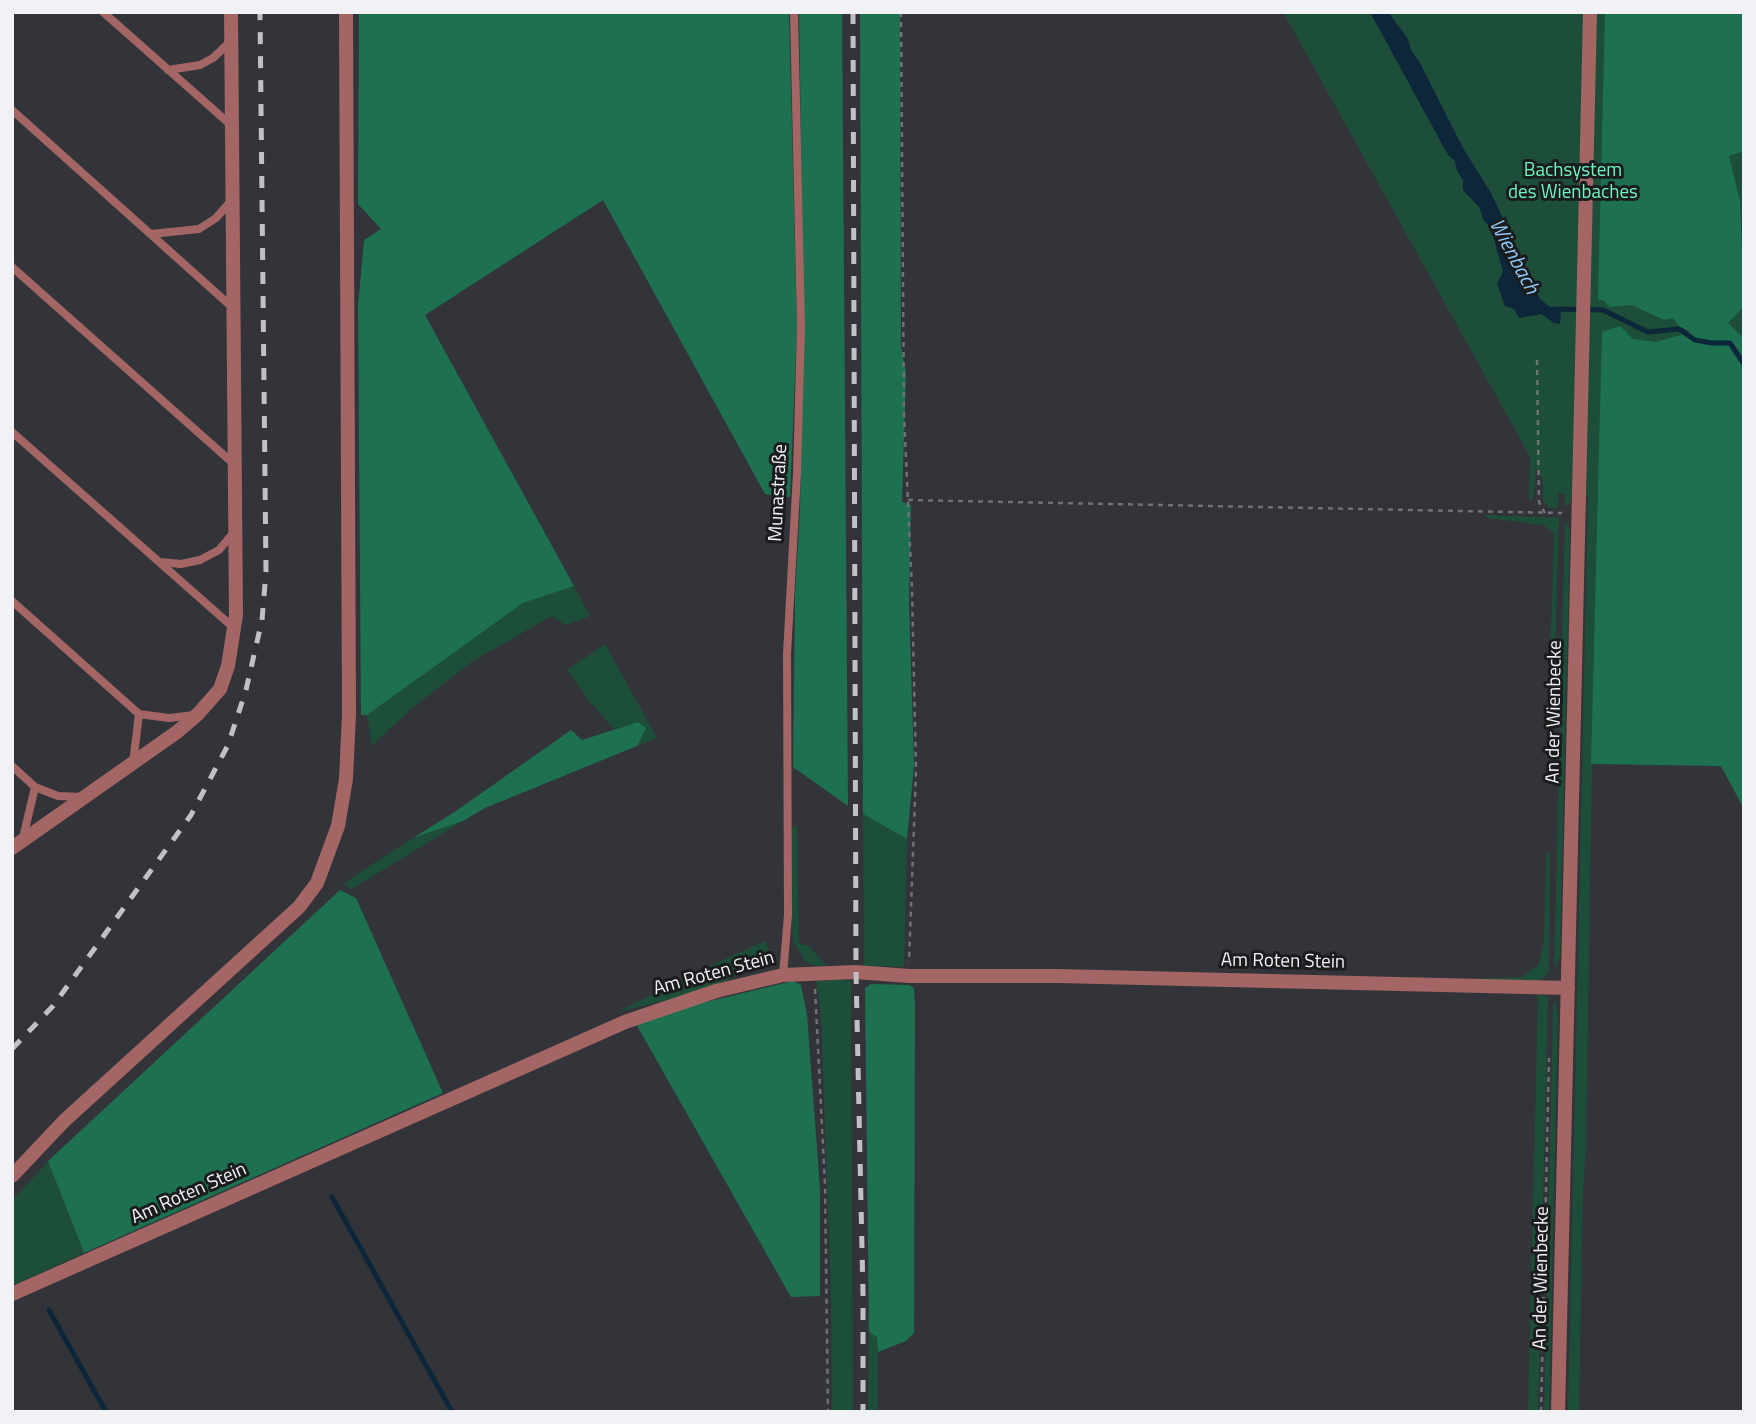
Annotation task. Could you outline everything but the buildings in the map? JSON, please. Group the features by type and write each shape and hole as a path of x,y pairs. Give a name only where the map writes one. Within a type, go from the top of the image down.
{"street":[{"path":"17,845 198,715 220,689 228,666 235,629 236,530 231,12"},
{"path":"12,1176 64,1121 299,907 317,883 338,826 346,779 349,714 346,12"},
{"name":"An der Wienbecke","path":"1558,1412 1590,12"},
{"name":"Am Roten Stein","path":"12,1294 640,1015 723,988 783,975 856,972 909,976 1058,976 1568,988"}],"lane":[{"path":"103,12 232,126"},
{"name":"Munastraße","path":"783,975 788,915 787,654 797,473 800,326 794,12"},
{"path":"168,70 200,65 213,58 231,41"},
{"path":"12,110 233,308"},
{"path":"151,234 199,229 216,218 232,200"},
{"path":"12,267 235,465"},
{"path":"12,432 235,629"},
{"path":"159,562 181,564 200,560 219,550 236,530"},
{"path":"12,601 139,713 169,718 198,715"},
{"path":"133,763 139,713"},
{"path":"12,766 35,787 58,796 85,797"},
{"path":"17,845 35,787"}],"path":[{"path":"901,12 904,415 916,771 909,976"},
{"path":"1537,360 1539,502 1545,513"},
{"path":"908,500 1579,512"},
{"path":"812,972 817,1010 825,1185 828,1412"},
{"name":"An der Wienbecke","path":"1541,1412 1549,1055"}],"green space":[{"path":"359,12 789,12 797,327 790,497 765,494 603,200 425,315 574,586 523,603 367,715 361,715 358,306 364,240 381,229 358,204"},
{"path":"799,12 842,12 848,806 793,767 795,595 800,509 804,327"},
{"path":"860,12 900,12 901,347 906,372 902,502 911,505 909,601 914,766 907,839 863,814"},
{"name":"Bachsystem des Wienbaches","path":"1283,12 1744,12 1744,797 1727,767 1592,759 1579,1412 1568,1412 1588,497 1571,495 1571,502 1565,506 1565,494 1558,493 1559,508 1549,508 1543,500 1543,480 1535,467 1535,486 1532,500 1529,500 1530,457"},
{"path":"1605,12 1744,12 1744,151 1729,156 1740,201 1744,306 1728,323 1744,339 1744,809 1721,766 1591,764 1602,332 1620,326 1633,339 1656,342 1691,332 1679,326 1673,318 1664,320 1632,305 1609,307 1603,300 1598,300"},
{"path":"1484,515 1559,518 1554,689 1549,689 1554,533 1543,525 1487,518"},
{"path":"1565,520 1570,530 1560,956 1554,971"},
{"path":"574,586 590,616 565,625 552,616 473,661 412,708 372,746 367,715 523,603"},
{"path":"605,644 657,738 637,746 645,728 638,722 614,729 589,701 567,670"},
{"path":"638,722 646,728 637,746 485,808 463,821 413,838 571,730 582,740"},
{"path":"863,814 907,839 904,967 864,966"},
{"path":"463,821 352,889 343,885 413,838"},
{"path":"792,827 797,827 799,944 809,946 827,966 812,965 805,961 794,943"},
{"path":"1550,852 1549,972 1541,980 1534,981 1469,979 1522,977 1539,964 1544,940 1546,854"},
{"path":"340,890 356,898 443,1093 84,1253 48,1161"},
{"path":"765,941 770,953 757,966 718,984 676,998 617,1012 701,970"},
{"path":"851,980 853,1412 832,1412 831,1296 821,1014 816,981"},
{"path":"793,981 801,985 807,1015 820,1189 820,1296 791,1297 636,1024 673,1010"},
{"path":"871,984 909,985 914,988 915,1006 914,1333 906,1341 878,1352 877,1337 869,1332 865,988"},
{"path":"1538,993 1548,997 1538,1412 1528,1412"},
{"path":"1555,1001 1558,1015 1549,1412 1544,1412 1553,1005"},
{"path":"48,1161 84,1253 12,1286 12,1201"},
{"path":"869,1332 878,1337 878,1412 868,1412"}],"water":[{"path":"1370,12 1388,12 1408,39 1411,50 1463,148 1491,193 1540,299 1550,307 1561,307 1560,324 1541,314 1519,318 1514,309 1505,306 1497,284 1503,272 1491,228 1484,221 1479,207 1463,190 1463,180 1455,161 1448,155"}],"waterway":[{"name":"Wienbach","path":"1556,309 1603,310 1648,332 1679,329 1695,340 1730,343 1744,364"},
{"path":"332,1197 452,1412"},
{"path":"49,1310 106,1412"}],"railway":[{"path":"12,1049 53,1006 191,815 228,745 246,690 262,620 266,572 260,12"},
{"path":"853,12 856,972 863,1412"}]}
